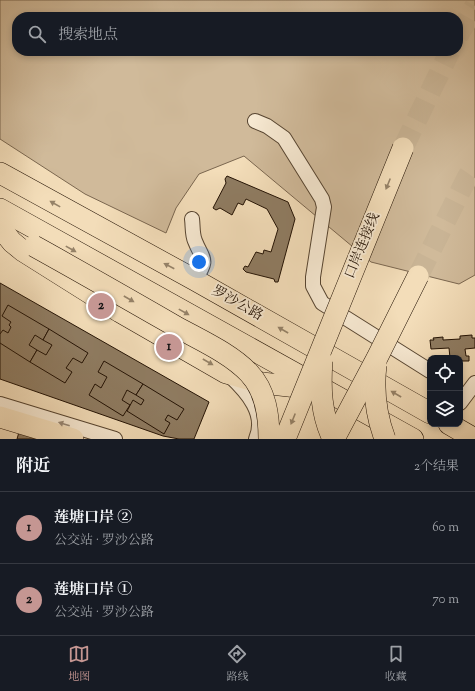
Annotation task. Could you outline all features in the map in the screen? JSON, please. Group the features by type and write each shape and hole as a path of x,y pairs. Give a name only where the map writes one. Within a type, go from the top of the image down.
{"highway":[{"name":"口岸连接线","path":"285,439 403,148"},
{"name":"罗沙公路","path":"0,173 195,280 427,411"},
{"path":"0,209 413,439"},
{"path":"0,226 12,242 23,251 120,312 226,373 262,383 329,392"},
{"path":"0,226 204,342 240,365 258,385 267,411 270,439"},
{"path":"334,439 418,276"},
{"path":"324,344 320,384 322,402 334,439"},
{"path":"377,358 375,394 377,413 385,439"},
{"path":"0,417 73,439"},
{"path":"454,427 475,439"}],"street":[{"path":"255,121 272,129 284,138 322,199 324,207 313,277 313,286 322,303 427,369"},
{"path":"192,219 194,240 203,255 203,266 195,280"},
{"path":"226,373 242,387 255,406 260,424 256,439"},
{"path":"463,395 475,383"},
{"path":"0,404 115,439"}],"shaded area":[{"path":"0,0 475,0 475,275 459,284 371,262 244,156 199,174 176,208 166,233 85,194 0,139"}],"building":[{"path":"227,176 288,202 295,219 278,282 275,282 274,279 246,272 243,269 245,266 248,267 256,252 263,254 264,250 271,252 278,229 267,209 246,199 243,205 238,203 232,215 220,208 216,210 213,208 226,183 225,179"},
{"path":"0,283 209,402 194,439 179,439 163,436 0,379"},
{"path":"8,305 49,329 43,340 35,335 29,345 37,350 30,362 0,343 0,334 3,330 8,333 11,327 9,325 11,322 2,316"},
{"path":"49,329 88,353 82,363 73,358 66,368 72,372 65,383 30,362 37,350 46,355 52,345 43,340"},
{"path":"472,335 472,338 475,338 475,348 465,349 466,356 469,356 469,361 463,361 463,355 450,355 449,348 431,349 430,340 434,340 433,338 443,337 443,340 460,339 460,336"},
{"path":"104,361 143,384 136,395 127,390 122,400 130,405 123,416 89,395 95,384 101,388 107,377 98,372"},
{"path":"143,384 184,409 177,420 168,415 165,420 170,423 164,434 127,411 133,400 141,405 144,400 136,395"},
{"path":"19,432 47,439 17,439"}],"tunnel":[{"path":"463,27 475,6"},
{"path":"403,148 448,56"},
{"path":"418,276 468,176 475,166"}],"place":[{"name":"莲塘口岸 ①","path":"101,306"},
{"name":"莲塘口岸 ②","path":"169,347"}]}
